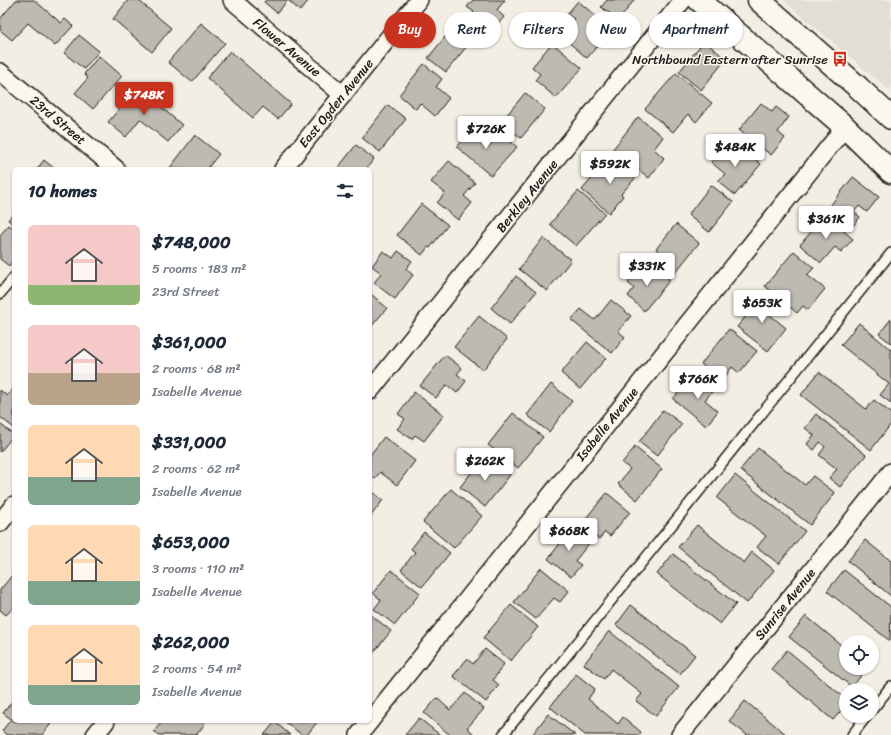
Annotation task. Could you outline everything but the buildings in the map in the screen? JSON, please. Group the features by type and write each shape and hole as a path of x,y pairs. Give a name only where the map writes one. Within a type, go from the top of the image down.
{"main road":[{"path":"699,0 845,127 891,172"},
{"path":"759,0 853,82 891,118"}],"street":[{"name":"Flower Avenue","path":"232,0 343,95"},
{"name":"East Ogden Avenue","path":"285,167 420,0"},
{"name":"Berkley Avenue","path":"372,389 683,0"},
{"name":"23rd Street","path":"0,72 108,166"},
{"name":"Isabelle Avenue","path":"372,718 845,127"},
{"name":"Sunrise Avenue","path":"680,735 891,472"},
{"path":"0,523 12,508"},
{"path":"95,735 104,723"},
{"name":"Isabelle Avenue","path":"359,735 368,723"}],"lane":[{"path":"503,735 891,253"},
{"path":"0,294 12,279"},
{"path":"879,701 891,686"},
{"path":"852,735 861,723"}],"shaded area":[{"path":"783,0 891,0 891,92"}],"place":[{"name":"Northbound Eastern after Sunrise","path":"840,59"}]}
